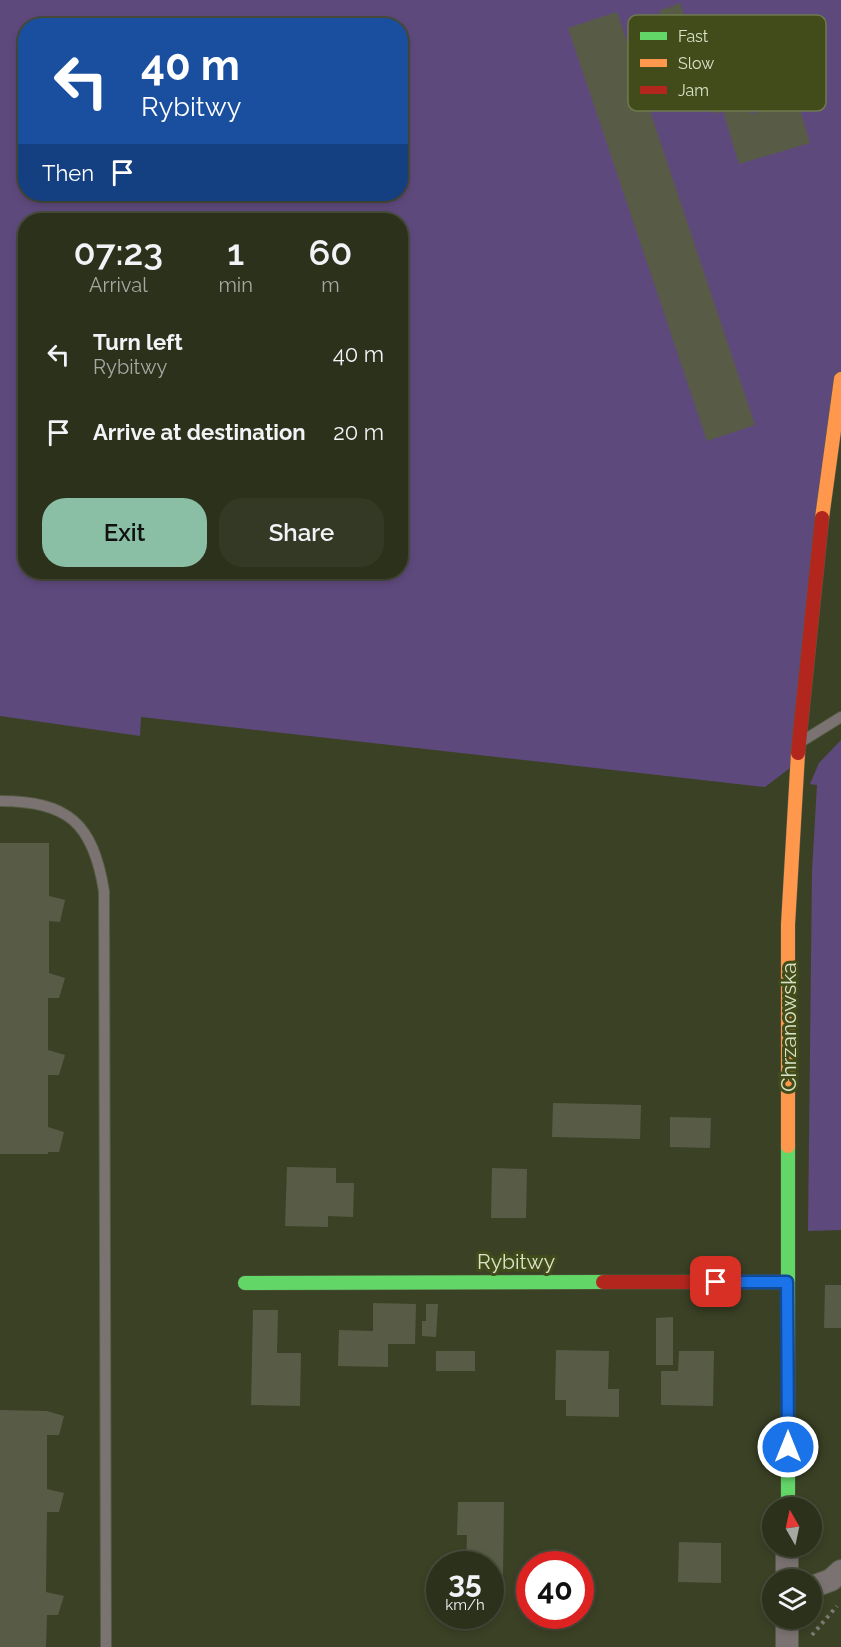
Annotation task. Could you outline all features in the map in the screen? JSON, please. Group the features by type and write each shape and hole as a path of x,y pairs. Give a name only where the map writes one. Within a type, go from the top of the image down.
{"street":[{"name":"Chrzanowska","path":"788,1497 788,925 799,743 818,549 841,379"},
{"name":"Rybitwy","path":"245,1283 787,1282"},
{"path":"822,1584 841,1571"},
{"path":"791,1629 796,1645"}],"lane":[{"path":"799,743 841,717"},
{"path":"0,801 31,801 63,811 88,837 100,866 104,891 106,1647"}],"path":[{"path":"796,1645 841,1601"}],"shaded area":[{"path":"0,0 841,0 841,390 798,762 765,787 141,717 140,736 0,716"},
{"path":"841,740 841,1230 808,1231 812,871 817,785 810,784 819,763"}],"building":[{"path":"680,3 684,15 660,15 659,11"},
{"path":"617,12 628,45 628,111 650,111 755,425 707,441 568,28"},
{"path":"723,111 750,111 751,114 761,111 800,111 810,143 739,164"},
{"path":"0,843 49,843 49,896 65,900 60,922 49,921 49,973 65,978 59,998 48,998 48,1050 65,1055 59,1075 48,1075 48,1127 64,1132 59,1152 48,1152 48,1154 0,1154"},
{"path":"553,1103 641,1105 640,1139 552,1137"},
{"path":"670,1117 711,1118 710,1148 670,1147"},
{"path":"287,1167 336,1168 336,1183 354,1183 353,1217 328,1216 328,1227 285,1226"},
{"path":"492,1168 527,1169 526,1218 491,1218"},
{"path":"825,1285 841,1285 841,1328 824,1328"},
{"path":"373,1303 416,1304 415,1344 388,1344 388,1367 338,1366 339,1330 373,1331"},
{"path":"426,1304 438,1304 436,1337 422,1336 422,1321 426,1321"},
{"path":"253,1310 278,1310 277,1353 301,1353 300,1406 251,1405"},
{"path":"673,1317 673,1365 656,1365 656,1318"},
{"path":"556,1350 609,1351 608,1389 619,1389 619,1417 566,1416 566,1400 555,1400"},
{"path":"436,1351 475,1351 475,1371 436,1371"},
{"path":"679,1351 714,1351 713,1406 661,1405 661,1371 678,1371"},
{"path":"0,1410 47,1411 64,1416 59,1435 47,1435 47,1489 64,1493 59,1512 47,1512 46,1592 64,1596 58,1615 47,1615 46,1647 0,1647"},
{"path":"458,1502 504,1502 503,1551 466,1551 467,1535 457,1535"},
{"path":"679,1542 721,1543 721,1583 678,1582"}],"traffic: fast":[{"path":"788,1146 788,1497"},
{"path":"245,1283 603,1282"}],"traffic: slow":[{"path":"822,518 841,379"},
{"path":"788,1146 788,925 798,753"}],"traffic: jam":[{"path":"798,753 822,518"},
{"path":"603,1282 787,1282"}],"route":[{"path":"716,1282 787,1282 788,1447"}]}
